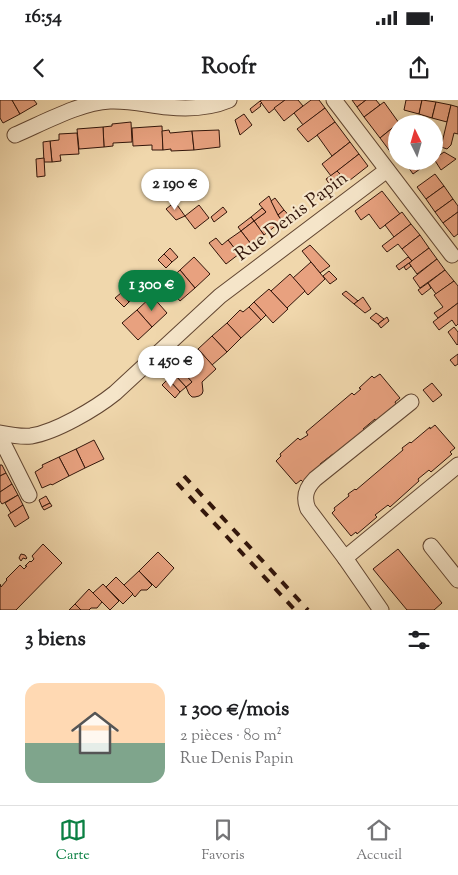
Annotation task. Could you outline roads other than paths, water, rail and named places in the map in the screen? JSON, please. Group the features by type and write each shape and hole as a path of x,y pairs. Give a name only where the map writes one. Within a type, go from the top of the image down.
{"street":[{"path":"16,135 88,104 103,101 124,101 181,108 212,105 228,100"},
{"path":"334,100 452,255"},
{"name":"Rue Denis Papin","path":"0,433 30,436 48,432 105,401 225,292 387,170"},
{"path":"381,610 308,508 306,492 310,483 411,402"},
{"path":"0,437 29,495"},
{"path":"345,558 458,465"},
{"path":"431,546 458,580"}],"railway":[{"path":"184,476 308,610"},
{"path":"177,483 295,610"}]}
